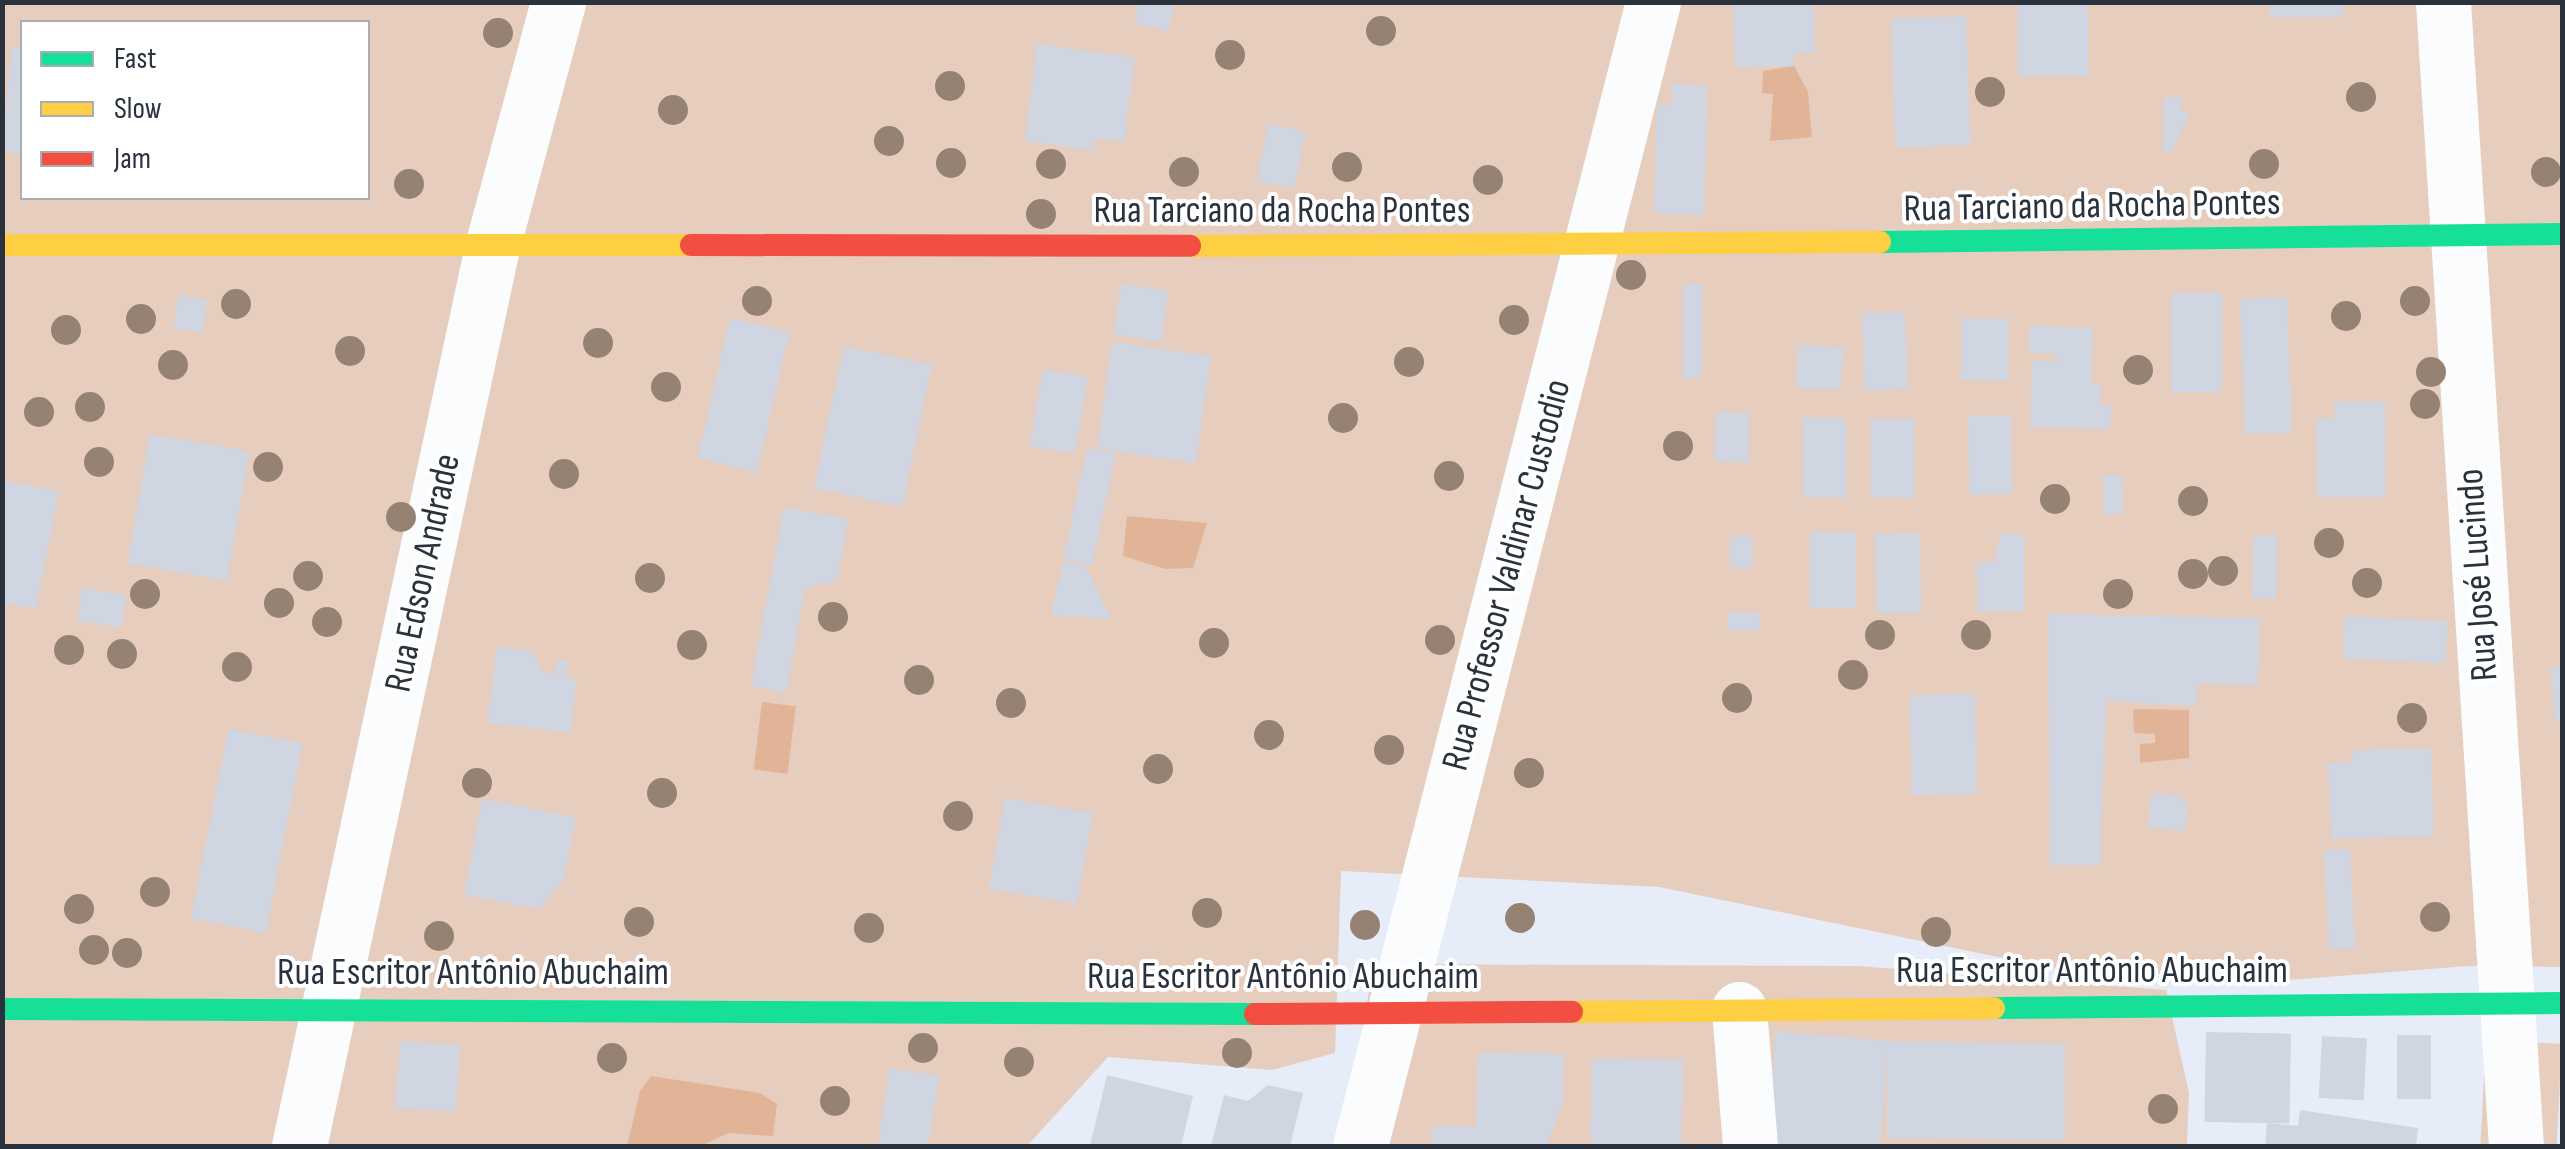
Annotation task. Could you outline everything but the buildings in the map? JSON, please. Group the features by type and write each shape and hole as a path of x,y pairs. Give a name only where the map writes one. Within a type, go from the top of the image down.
{"street":[{"name":"Rua Edson Andrade","path":"299,1146 492,248 558,2"},
{"name":"Rua Professor Valdinar Custodio","path":"1360,1146 1390,1014 1594,246 1653,2"},
{"name":"Rua José Lucindo","path":"2443,2 2454,238 2536,1003 2516,1146"},
{"name":"Rua Tarciano da Rocha Pontes","path":"2,245 1594,246 2562,234"},
{"name":"Rua Escritor Antônio Abuchaim","path":"2,1009 1390,1014 2536,1003"},
{"path":"1739,1008 1750,1146"}],"shaded area":[{"path":"2,3 2562,3 2562,967 2469,966 2288,980 2056,969 1659,887 1341,871 1335,1053 1272,1070 1108,1057 1027,1146 3,1146"},
{"path":"1794,66 1808,92 1812,137 1770,141 1773,94 1762,93 1763,71"},
{"path":"1127,516 1207,523 1193,568 1165,569 1123,556"},
{"path":"762,702 796,706 787,774 754,769"},
{"path":"2133,709 2189,710 2189,758 2140,763 2140,744 2155,743 2155,734 2134,733"},
{"path":"1374,964 1858,966 2166,990 2189,1093 2187,1146 1341,1146"},
{"path":"2486,1040 2562,1044 2557,1146 2480,1146"},
{"path":"651,1076 760,1093 777,1104 773,1136 729,1133 700,1146 627,1146 640,1091"}],"traffic: fast":[{"path":"1880,242 2562,234"},
{"path":"1994,1008 2562,1003"},
{"path":"2,1009 1255,1014"}],"traffic: slow":[{"path":"1190,246 1880,242"},
{"path":"2,245 691,245"},
{"path":"1572,1012 1994,1008"}],"traffic: jam":[{"path":"691,245 1190,246"},
{"path":"1255,1014 1572,1012"}]}
